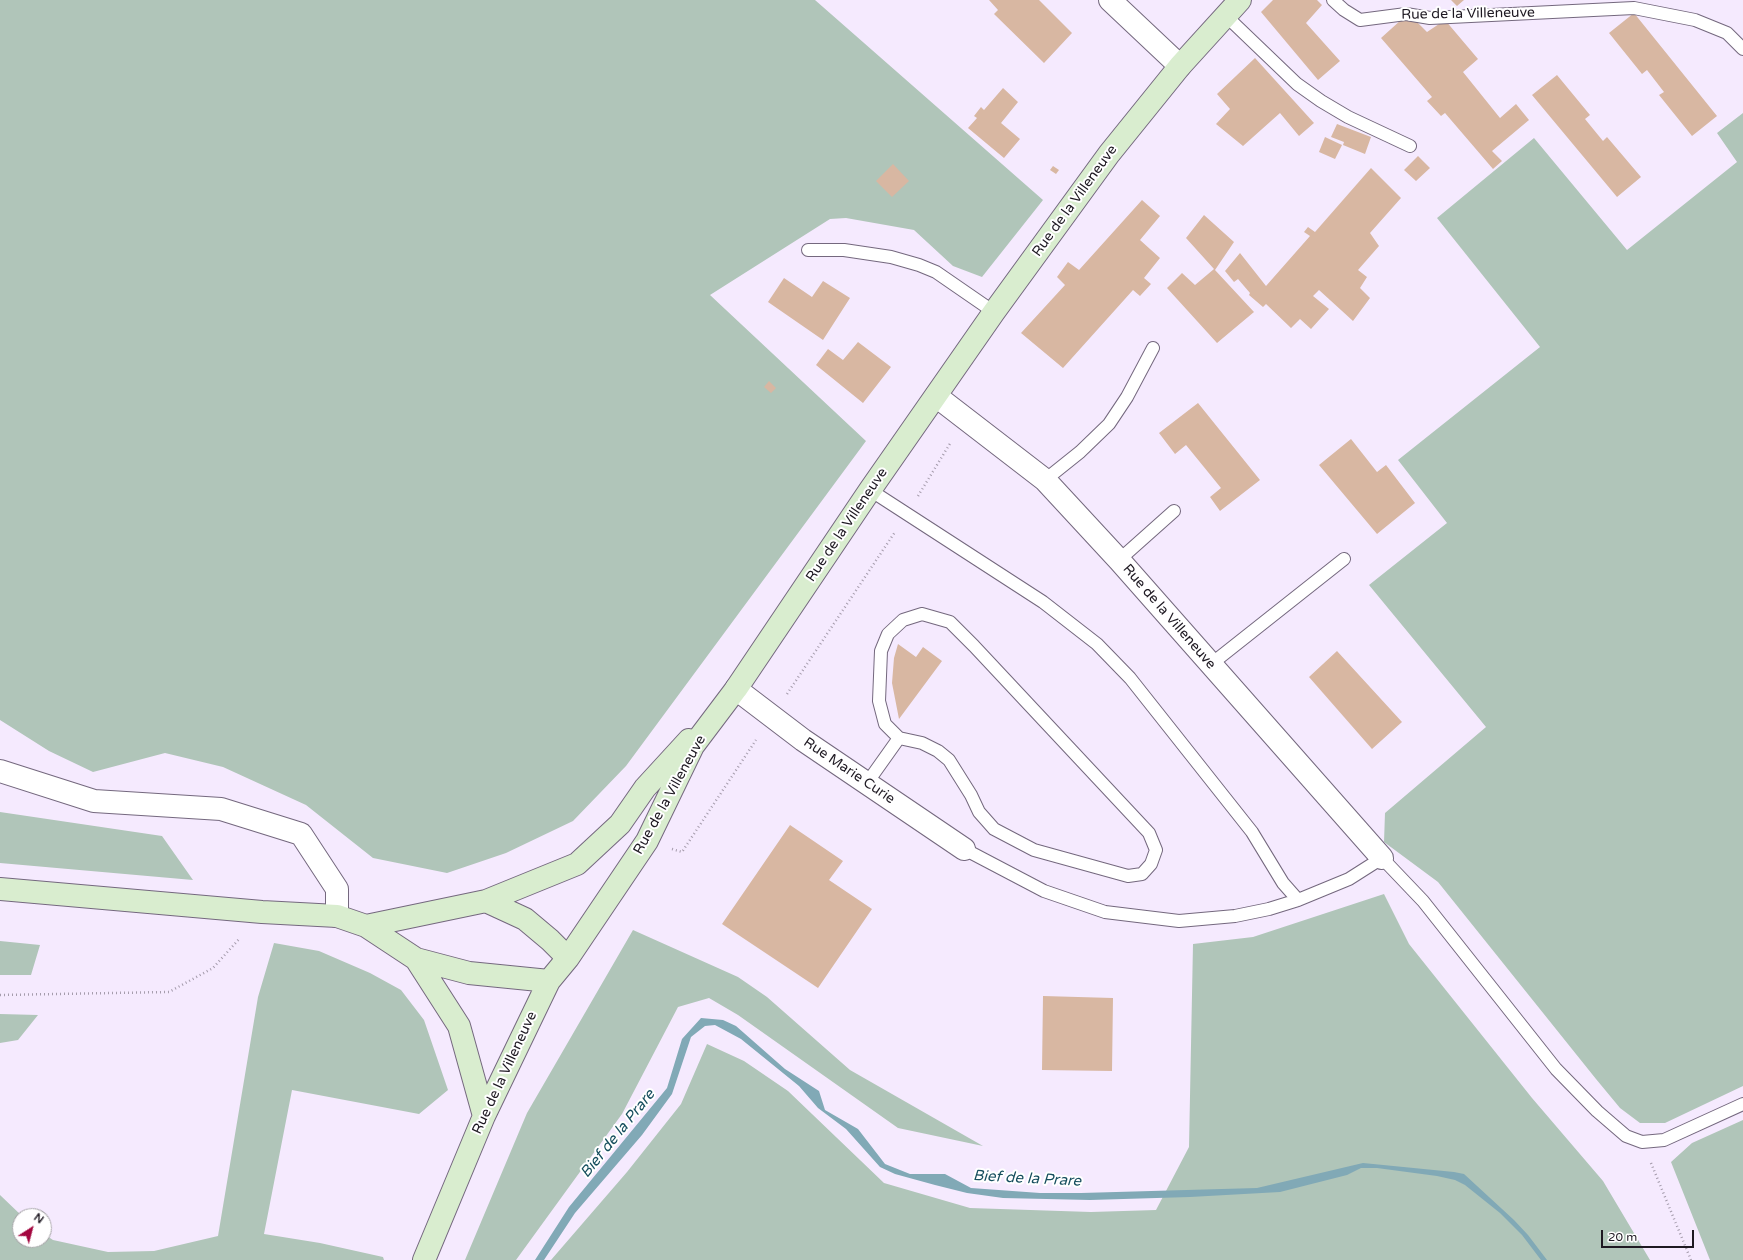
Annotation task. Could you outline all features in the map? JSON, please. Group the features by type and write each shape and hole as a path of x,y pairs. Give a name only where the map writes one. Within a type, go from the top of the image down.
{"main road":[{"name":"Rue de la Villeneuve","path":"424,1260 484,1116 549,981 568,958 647,841 693,746 736,689 870,490 994,312 1109,154 1180,66 1233,8"},
{"path":"366,926 486,901 577,864 620,824 645,788 736,689"},
{"path":"0,889 262,912 337,916 366,926 416,959 469,973 549,981"},
{"path":"486,901 525,919 568,958"},
{"path":"416,959 459,1026 484,1116"}],"street":[{"path":"1110,0 1180,66"},
{"name":"Rue de la Villeneuve","path":"936,396 1045,480 1119,560 1210,665 1382,858"},
{"name":"Rue Marie Curie","path":"736,689 803,740 964,849"},
{"path":"0,771 94,801 221,809 301,834 337,889 337,916"}],"lane":[{"name":"Rue de la Villeneuve","path":"1333,0 1344,10 1360,20 1406,14 1430,18 1634,8 1695,20 1727,33 1743,49"},
{"name":"Rue de la Villeneuve","path":"1233,8 1297,84 1320,101 1348,117 1410,146"},
{"path":"808,250 844,250 891,257 919,265 936,272 994,312"},
{"path":"1045,480 1080,452 1109,424 1127,397 1153,348"},
{"path":"870,490 1043,602 1097,644 1130,678 1252,832 1283,883 1298,900"},
{"path":"1119,560 1174,511"},
{"path":"1210,665 1344,559"},
{"path":"922,614 950,622 1149,833 1156,850 1151,864 1142,874 1128,876 1034,850 994,829 979,812 971,795 949,760 938,750 922,743 899,738 885,724 879,701 881,651 888,634 903,620 922,614"},
{"path":"867,783 899,738"},
{"path":"964,849 1044,891 1105,912 1179,921 1235,916 1269,909 1298,900 1349,879 1382,858 1423,901 1556,1069 1597,1111 1626,1136 1642,1142 1664,1140 1743,1104"}],"path":[{"path":"0,995 169,992 213,968 262,912"},
{"path":"1642,1142 1691,1260"}],"green space":[{"path":"0,0 815,0 1043,200 982,277 953,266 914,230 846,218 830,219 710,295 866,441 626,766 573,821 506,853 447,873 373,858 306,805 223,767 165,753 93,772 49,751 0,720"},
{"path":"1743,113 1743,1086 1665,1123 1640,1123 1620,1108 1438,882 1384,842 1385,813 1486,727 1369,585 1447,523 1398,460 1540,347 1437,218 1534,138 1627,250 1737,162 1717,133"},
{"path":"0,812 162,836 193,880 0,863"},
{"path":"1384,894 1409,944 1532,1098 1603,1181 1650,1260 551,1260 627,1172 681,1104 707,1044 744,1061 788,1091 884,1183 970,1208 1091,1212 1156,1210 1189,1147 1193,944 1253,937"},
{"path":"633,930 738,977 767,997 850,1070 983,1146 898,1128 738,1015 709,998 678,1007 622,1114 516,1260 465,1260 527,1113"},
{"path":"0,941 40,945 31,975 0,975"},
{"path":"274,943 319,951 370,973 401,990 424,1020 448,1090 419,1114 292,1090 264,1234 320,1243 383,1257 384,1260 0,1260 0,1195 14,1208 12,1208 12,1248 52,1248 52,1239 108,1252 154,1251 218,1236 258,997"},
{"path":"0,1014 38,1015 18,1040 0,1043"},
{"path":"1743,1120 1743,1260 1710,1260 1671,1162 1692,1143"}],"water":[{"path":"701,1018 723,1020 736,1026 785,1069 819,1091 825,1110 858,1129 885,1164 910,1174 945,1174 971,1188 1040,1193 1081,1193 1257,1188 1363,1163 1454,1172 1464,1174 1514,1220 1528,1235 1547,1260 1541,1260 1522,1235 1500,1213 1465,1185 1455,1180 1437,1176 1377,1168 1361,1168 1347,1175 1280,1192 1190,1197 1090,1200 1003,1198 967,1193 895,1174 880,1167 846,1129 818,1108 799,1086 741,1039 715,1025 705,1026 691,1037 672,1094 642,1135 575,1213 544,1260 535,1260 569,1207 667,1088 682,1039"}],"building":[{"path":"989,0 1039,0 1072,33 1044,63 994,14 998,10"},
{"path":"1273,0 1317,0 1322,5 1306,23 1340,61 1318,80 1261,12"},
{"path":"1451,0 1464,0 1457,6"},
{"path":"1634,13 1717,116 1692,136 1659,95 1664,92 1647,70 1642,74 1609,33"},
{"path":"1414,19 1427,32 1445,20 1478,59 1463,72 1500,118 1516,104 1529,120 1492,151 1502,161 1493,169 1445,113 1441,116 1427,101 1432,97 1381,38 1401,20"},
{"path":"1255,58 1314,123 1299,136 1280,113 1243,146 1216,124 1230,109 1217,94"},
{"path":"1557,75 1590,115 1585,119 1603,141 1607,137 1641,177 1617,197 1532,95"},
{"path":"1003,88 1018,102 1001,123 1020,139 1004,158 968,128 977,118 974,116 981,107 984,110"},
{"path":"1337,124 1371,137 1365,154 1343,145 1344,142 1331,137"},
{"path":"1325,137 1342,145 1335,159 1319,152"},
{"path":"1418,156 1430,168 1416,181 1404,170"},
{"path":"893,164 909,181 892,197 876,181"},
{"path":"1053,166 1059,170 1056,174 1050,170"},
{"path":"1371,168 1401,198 1370,233 1379,246 1358,270 1367,277 1360,288 1370,298 1353,321 1319,290 1313,296 1329,309 1311,329 1300,319 1291,328 1266,304 1263,307 1249,295 1250,293 1238,279 1234,282 1225,271 1240,253 1266,286 1310,236 1304,232 1308,227 1315,232"},
{"path":"1142,200 1160,216 1140,240 1160,258 1144,278 1151,284 1140,296 1133,290 1063,368 1021,333 1065,285 1057,277 1068,262 1079,270"},
{"path":"1204,215 1234,242 1215,270 1254,312 1217,343 1167,288 1182,273 1195,285 1214,269 1186,238"},
{"path":"784,278 812,297 823,281 850,298 823,340 768,302"},
{"path":"858,342 891,367 863,403 816,365 828,349 843,360"},
{"path":"769,381 776,388 771,393 764,387"},
{"path":"1198,403 1260,480 1220,511 1210,497 1221,488 1186,445 1175,454 1159,433"},
{"path":"1351,439 1377,472 1386,465 1415,503 1377,534 1319,465"},
{"path":"898,644 916,657 923,647 942,661 899,719 892,683 894,658"},
{"path":"1337,651 1402,722 1372,749 1309,677"},
{"path":"790,825 843,861 829,880 872,909 818,988 722,924"},
{"path":"1043,996 1113,998 1112,1071 1042,1070"}],"water label":[{"name":"Bief de la Prare","path":"618,1134"},
{"name":"Bief de la Prare","path":"1027,1179"}]}
